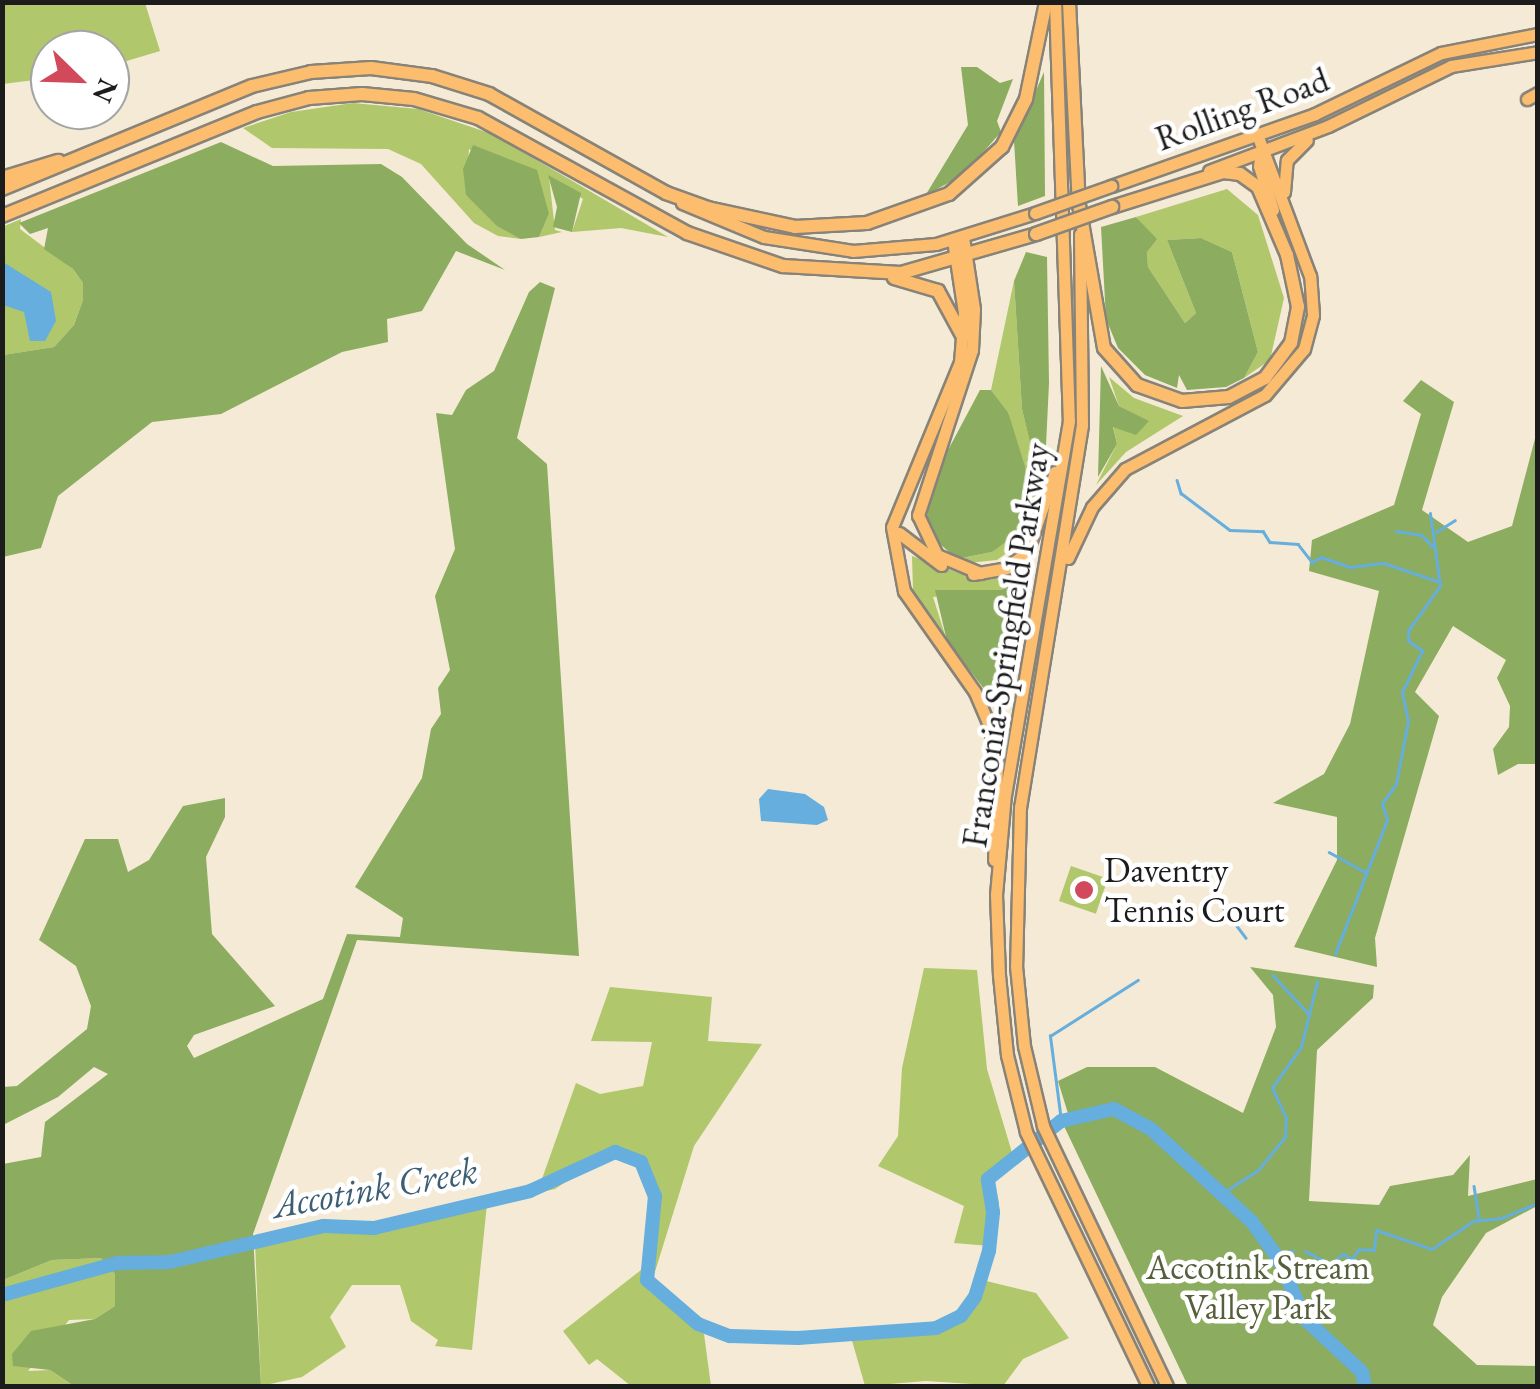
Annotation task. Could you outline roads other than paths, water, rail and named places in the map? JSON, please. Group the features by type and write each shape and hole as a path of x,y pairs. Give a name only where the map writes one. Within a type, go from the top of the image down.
{"highway":[{"path":"2,189 271,80 381,69 489,94 666,194 750,220 810,228 882,220 938,200 976,175 1014,128 1046,2"},
{"path":"862,275 962,260 1036,234 1112,207 1182,182 1229,172 1245,176 1261,192 1286,255 1298,317 1277,365 1229,397 1171,399 1130,380 1104,348 1079,205 1070,2"},
{"path":"2,216 270,108 376,95 440,105 490,123 668,224 743,256 933,287 950,304 964,337"},
{"path":"2,178 90,156"}],"main road":[{"name":"Franconia-Springfield Parkway","path":"1055,2 1071,338 1066,447 1008,768 996,894 1000,1002 1017,1102 1048,1182 1148,1386"},
{"name":"Rolling Road","path":"666,194 733,228 801,246 872,250 958,238 1334,106 1453,49 1538,34"},
{"name":"Rolling Road","path":"1182,182 1328,126 1451,66 1538,52"},
{"path":"1285,206 1289,157 1328,126"},
{"path":"1041,679 1071,547 1105,490 1150,451 1265,395 1304,349 1312,292 1257,134"},
{"path":"1261,152 1259,166 1286,255"},
{"name":"Franconia-Springfield Parkway","path":"1079,205 1082,425 1020,807 1014,914 1021,1020 1034,1097 1064,1174 1168,1386"},
{"path":"958,238 972,350 918,502 921,530 942,560 980,573"},
{"path":"962,260 964,337 952,388 895,530 904,591 975,692 993,740 996,894"},
{"path":"895,530 945,568 980,573 1012,566 1039,531 1059,451 1071,338"}],"water":[{"path":"3,262 51,292 56,321 45,341 30,341 24,312 3,305"},
{"path":"768,789 805,794 824,807 828,820 817,825 761,821 759,799"}],"waterway":[{"path":"1177,480 1181,493 1230,530 1263,531 1270,542 1298,544 1312,562 1321,557 1350,567 1384,563 1437,581"},
{"path":"1335,954 1387,820 1382,804 1396,784 1408,721 1402,692 1422,651 1408,641 1408,631 1440,586 1430,514"},
{"path":"1436,532 1455,520"},
{"path":"1396,531 1422,535 1433,547"},
{"path":"1329,852 1367,873"},
{"path":"1212,893 1246,938"},
{"path":"1273,975 1308,1013"},
{"path":"1061,1121 1050,1036 1138,980"},
{"path":"1218,1196 1258,1170 1285,1137 1286,1118 1272,1088 1301,1047 1317,982"},
{"name":"Accotink Creek","path":"2,1295 117,1263 170,1262 324,1226 374,1228 530,1191 615,1152 641,1162 655,1196 647,1280 698,1324 730,1336 798,1338 936,1328 961,1316 975,1297 989,1251 993,1212 988,1179 1061,1121 1114,1109 1151,1129 1252,1222 1278,1258 1305,1319 1362,1372 1365,1386"},
{"path":"1474,1186 1479,1219"},
{"path":"1305,1251 1331,1264 1343,1254 1352,1259 1359,1249 1374,1250 1376,1230 1432,1249 1473,1221 1502,1218 1538,1203"},
{"path":"1275,1253 1293,1251"}],"place":[{"name":"Daventry Tennis Court","path":"1084,890"}],"park label":[{"name":"Accotink Stream Valley Park","path":"1258,1287"}]}
